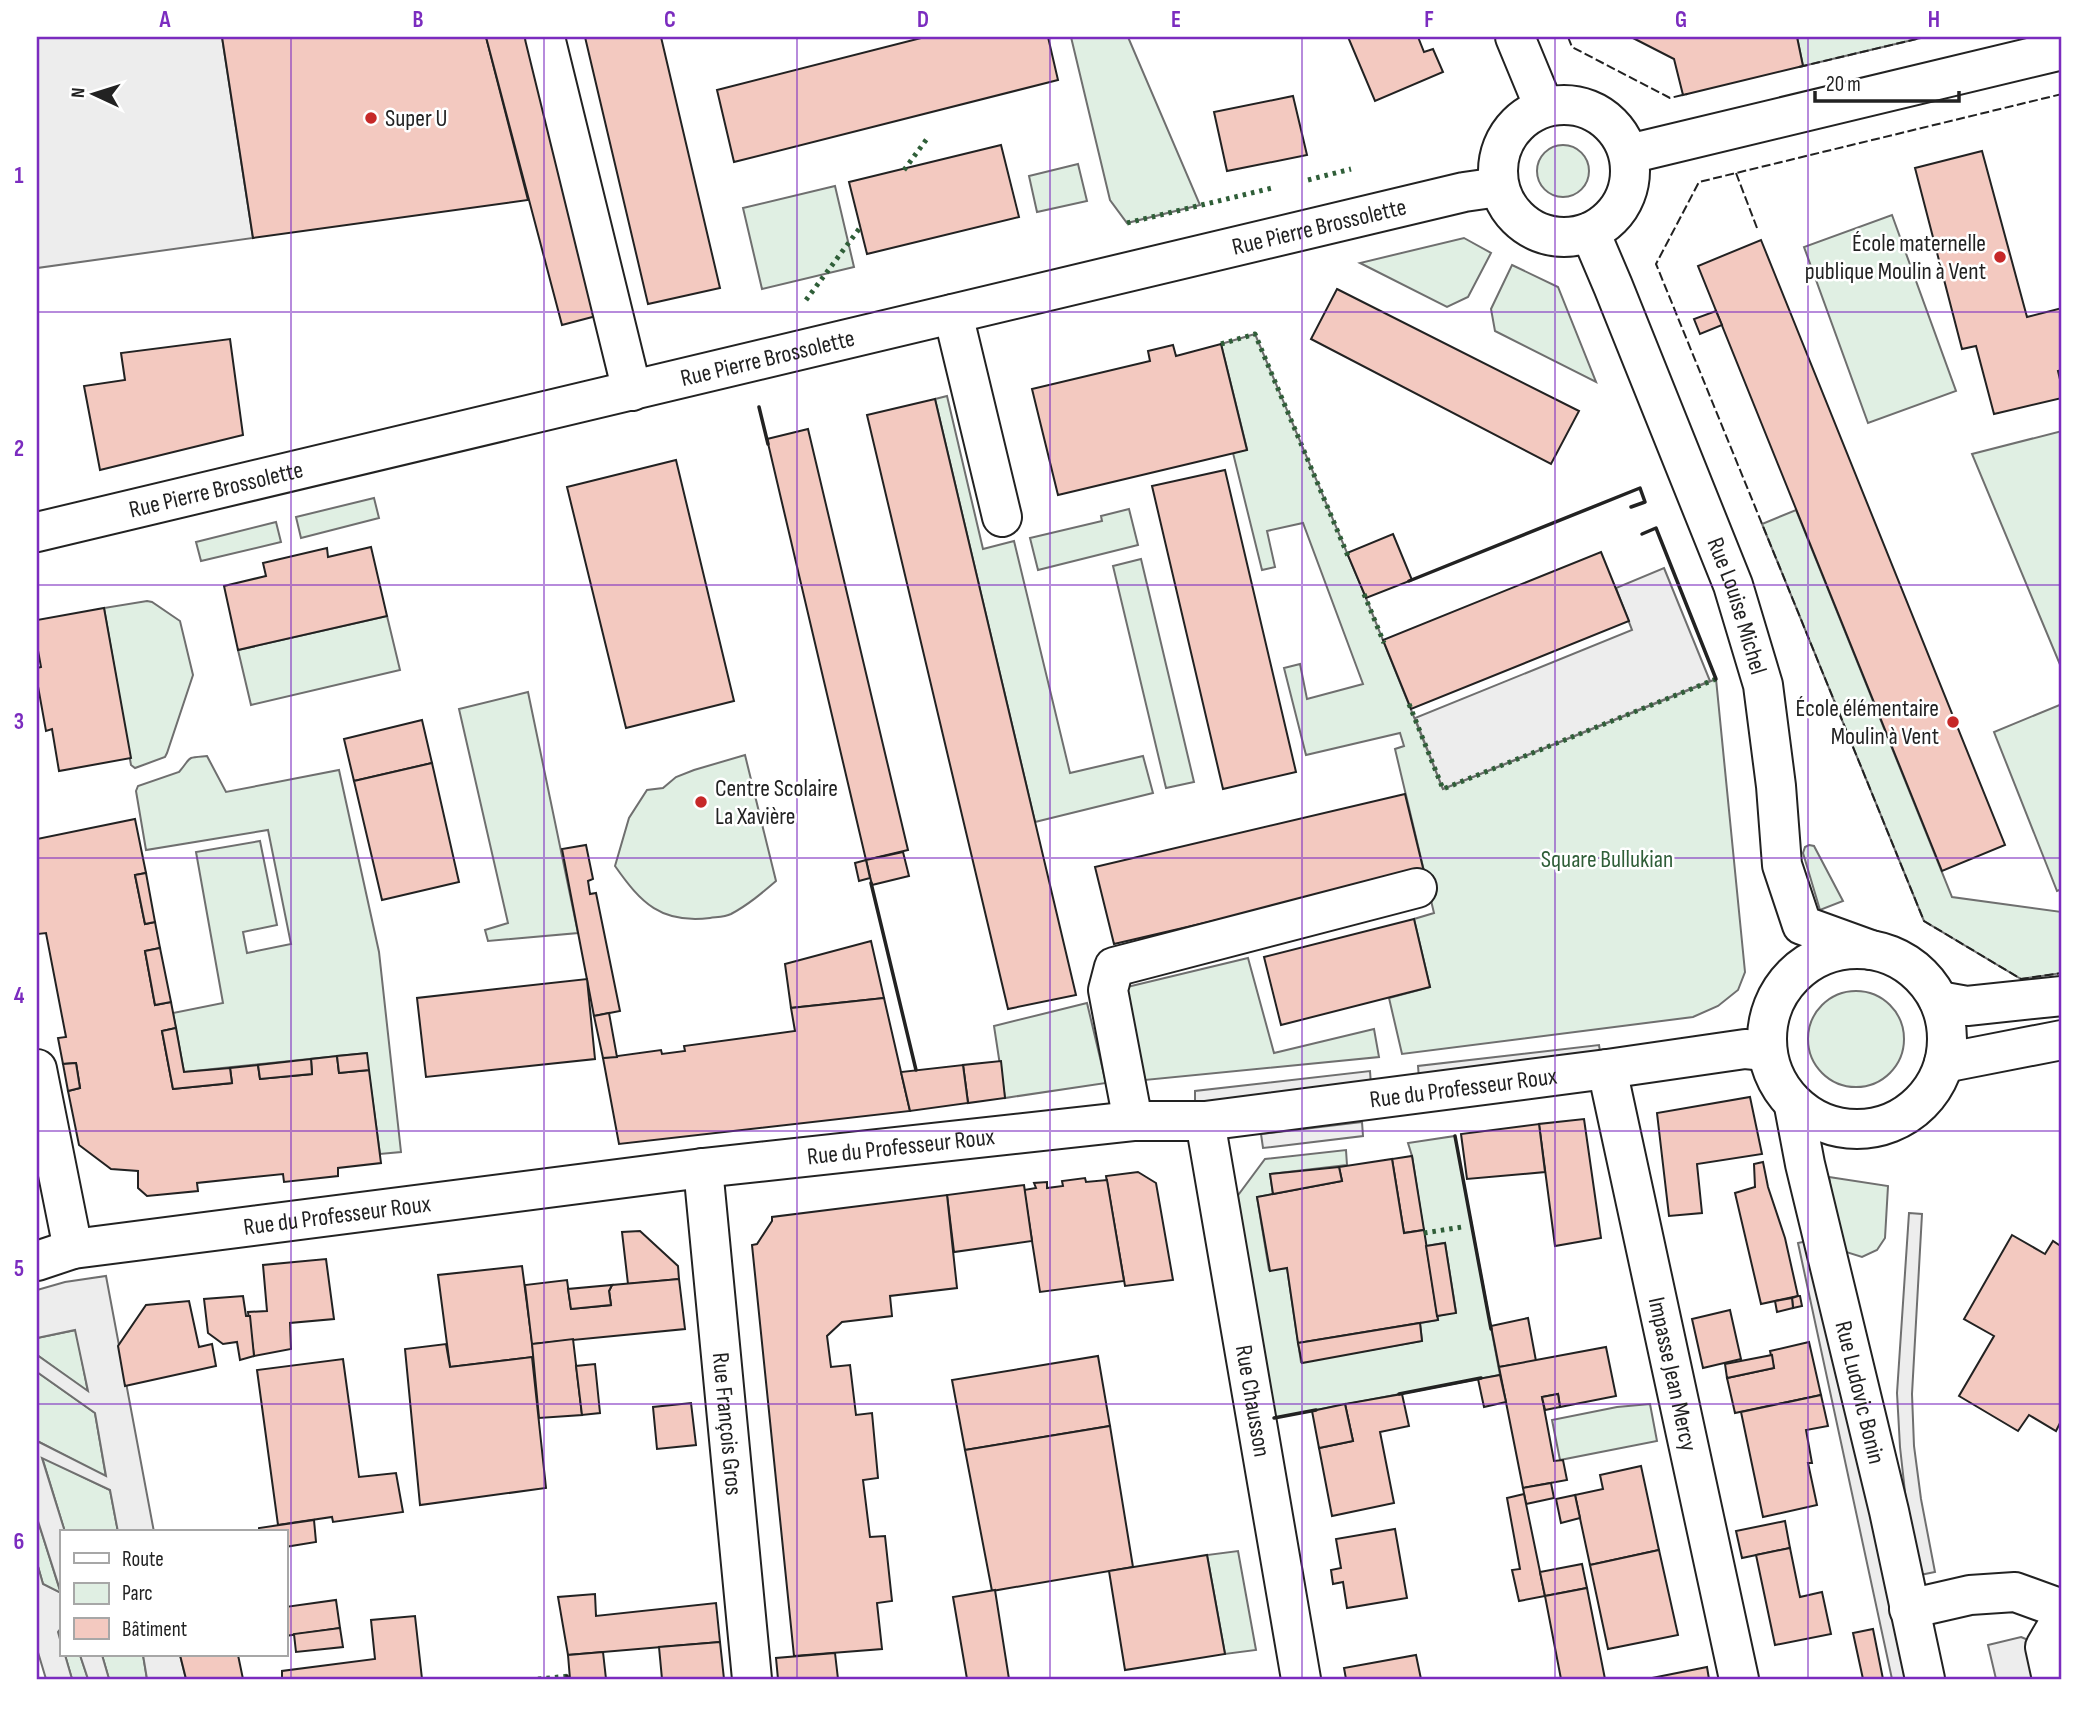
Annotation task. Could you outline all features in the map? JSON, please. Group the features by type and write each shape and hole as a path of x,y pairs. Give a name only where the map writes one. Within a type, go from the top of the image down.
{"street":[{"path":"545,37 632,390"},
{"path":"1515,37 1544,107"},
{"path":"1629,154 2062,50"},
{"path":"1562,104 1597,112 1611,123 1622,137 1629,154 1630,178 1624,200 1610,219 1590,233 1568,238 1545,235 1525,225 1509,208 1499,187 1498,162 1506,138 1522,119 1544,107 1562,104"},
{"name":"Rue Pierre Brossolette","path":"37,532 1464,192 1499,187"},
{"name":"Rue Louise Michel","path":"1590,233 1737,598 1763,685 1776,786 1782,865 1802,925 1871,950"},
{"path":"953,314 1002,517"},
{"path":"1133,1121 1108,990 1114,967 1417,888"},
{"path":"1847,948 1871,950 1899,959 1922,977 1939,1001 1946,1021 1944,1063 1930,1094 1908,1115 1880,1128 1849,1130 1820,1123 1794,1106 1776,1080 1766,1051 1766,1027 1773,1003 1785,983 1802,966 1824,955 1847,948"},
{"path":"1939,1001 1967,1006 2062,996"},
{"path":"1944,1063 2062,1041"},
{"name":"Rue du Professeur Roux","path":"37,1261 73,1249 703,1168 1133,1121 1205,1121 1745,1049 1766,1051"},
{"path":"37,1069 73,1249"},
{"name":"Impasse Jean Mercy","path":"1607,1069 1739,1679"},
{"name":"Rue Ludovic Bonin","path":"1794,1106 1805,1164 1889,1511 1925,1679"},
{"name":"Rue Chausson","path":"1205,1121 1301,1679"},
{"name":"Rue François Gros","path":"703,1168 752,1679"},
{"path":"1909,1609 1970,1595 2015,1592 2062,1609"},
{"path":"2052,1679 2045,1647 2062,1618"}],"green space":[{"path":"1071,37 1128,37 1200,205 1127,223 1110,200"},
{"path":"1797,37 1925,37 1803,66"},
{"path":"1563,145 1573,147 1581,153 1587,161 1587,181 1581,189 1573,195 1563,197 1553,195 1545,189 1539,181 1537,171 1539,161 1545,153 1553,147"},
{"path":"1078,164 1087,201 1037,212 1029,176"},
{"path":"835,186 854,267 762,289 743,208"},
{"path":"1892,215 1956,391 1868,423 1804,247"},
{"path":"1464,238 1491,253 1468,297 1447,307 1360,263"},
{"path":"1512,265 1558,287 1596,382 1495,331 1491,309"},
{"name":"Square Bullukian","path":"1255,334 1443,789 1716,679 1745,972 1738,990 1718,1006 1693,1017 1402,1054 1389,998 1430,987 1414,919 1434,913 1395,749 1404,746 1400,733 1306,755 1284,668 1300,664 1307,699 1363,684 1303,523 1267,531 1275,567 1262,570 1233,453 1247,449 1221,344"},
{"path":"947,396 983,549 1014,541 1070,773 1143,756 1153,793 1035,822 935,399"},
{"path":"2062,431 2062,667 2061,667 1972,454"},
{"path":"374,498 379,518 301,538 296,517"},
{"path":"1129,509 1138,545 1038,570 1030,538 1102,521 1101,516"},
{"path":"1796,510 1952,897 2062,912 2062,973 2021,979 1924,921 1762,524"},
{"path":"276,522 281,542 201,561 196,542"},
{"path":"1141,559 1194,782 1166,788 1113,566"},
{"path":"147,601 180,621 193,675 165,757 135,768 131,765 104,608"},
{"path":"387,616 400,670 251,705 238,650"},
{"path":"528,692 578,933 488,941 485,930 508,923 459,709"},
{"path":"2062,704 2062,889 2057,891 1994,732"},
{"path":"745,755 776,881 749,903 726,916 678,918 654,908 634,891 615,866 629,818 647,790 663,788 676,777"},
{"path":"207,756 226,792 339,770 379,952 401,1152 380,1154 366,1053 184,1072 173,1013 223,1003 196,852 260,841 277,925 243,932 247,953 291,944 268,830 146,850 136,791 138,786 179,772 192,758"},
{"path":"1809,845 1814,846 1843,901 1820,910 1803,853"},
{"path":"1248,958 1274,1053 1374,1029 1379,1057 1145,1080 1123,988"},
{"path":"1856,991 1874,995 1890,1005 1900,1021 1904,1039 1900,1057 1890,1073 1874,1083 1856,1087 1838,1083 1822,1073 1812,1057 1808,1039 1812,1021 1822,1005 1838,995"},
{"path":"1087,1003 1106,1083 1005,1098 994,1026"},
{"path":"1455,1136 1500,1375 1274,1418 1236,1198 1265,1159 1346,1150 1347,1165 1270,1174 1273,1194 1257,1197 1269,1270 1287,1268 1301,1362 1422,1341 1420,1323 1438,1320 1437,1316 1456,1312 1445,1243 1426,1246 1408,1143"},
{"path":"1829,1177 1888,1186 1885,1238 1877,1250 1862,1257 1846,1252 1838,1240"},
{"path":"76,1330 88,1392 37,1355 37,1338"},
{"path":"37,1372 95,1413 106,1477 37,1441"},
{"path":"1650,1404 1657,1441 1560,1460 1552,1420 1617,1407"},
{"path":"42,1457 110,1490 118,1530 64,1530"},
{"path":"37,1518 60,1593 43,1584 37,1563"},
{"path":"1238,1551 1256,1650 1225,1654 1207,1555"},
{"path":"65,1656 80,1656 88,1679 72,1679"},
{"path":"102,1656 143,1656 147,1679 109,1679"}],"shaded area":[{"path":"37,37 222,37 253,238 37,268"},
{"path":"1664,568 1710,681 1443,789 1415,718 1632,630 1616,588"},
{"path":"1599,1045 1601,1058 1419,1079 1418,1066"},
{"path":"1370,1071 1371,1085 1195,1105 1195,1091"},
{"path":"1362,1122 1363,1136 1263,1148 1261,1134"},
{"path":"1909,1213 1922,1214 1912,1394 1914,1446 1935,1572 1920,1575 1906,1501 1897,1393"},
{"path":"1812,1240 1907,1679 1892,1679 1798,1243"},
{"path":"106,1276 154,1530 118,1530 110,1490 42,1458 64,1530 60,1530 60,1590 37,1518 37,1441 106,1476 95,1413 37,1372 37,1355 88,1391 75,1330 37,1338 37,1290 65,1282"},
{"path":"37,1563 43,1584 60,1592 60,1656 65,1656 72,1679 46,1679 37,1649"},
{"path":"2021,1637 2062,1654 2062,1679 1996,1679 1988,1645"},
{"path":"80,1656 102,1656 109,1679 88,1679"},
{"path":"143,1656 180,1656 186,1679 147,1679"}],"building":[{"name":"Super U","path":"222,37 486,37 528,200 253,238"},
{"path":"486,37 528,37 600,315 562,325"},
{"path":"585,37 661,37 720,288 648,304"},
{"path":"925,37 1048,37 1058,80 734,162 717,90"},
{"path":"1348,37 1418,37 1424,52 1433,49 1443,72 1375,101"},
{"path":"1631,37 1797,37 1803,66 1683,95 1674,59"},
{"path":"1293,96 1307,155 1227,171 1214,112"},
{"path":"1001,145 1019,217 867,254 849,182"},
{"path":"1982,151 2027,317 2062,308 2062,370 2058,371 2062,398 1994,414 1976,346 1962,349 1915,168"},
{"path":"1761,240 2005,845 1942,871 1698,266"},
{"path":"1337,289 1579,411 1551,464 1311,339"},
{"path":"1716,311 1722,325 1700,334 1694,319"},
{"path":"230,339 243,435 100,470 84,386 125,380 121,353"},
{"path":"1221,344 1247,450 1058,495 1032,389 1150,361 1148,351 1173,345 1176,356"},
{"path":"935,399 1076,995 1008,1009 867,415"},
{"path":"808,429 908,850 866,860 767,439"},
{"path":"676,460 734,701 626,728 567,487"},
{"path":"1225,470 1296,772 1223,789 1152,486"},
{"path":"1393,534 1412,580 1366,598 1347,553"},
{"path":"371,547 387,616 238,650 224,586 266,576 263,563 327,548 328,557"},
{"path":"1601,552 1629,621 1411,709 1383,640"},
{"path":"104,608 131,758 59,771 52,729 46,731 37,681 37,668 41,667 37,645 37,620"},
{"path":"422,720 432,763 354,781 344,739"},
{"path":"432,763 459,882 382,900 354,781"},
{"path":"1405,794 1424,872 1114,944 1095,867"},
{"path":"135,819 146,873 135,875 145,924 155,922 160,948 145,951 155,1005 171,1002 176,1028 162,1031 173,1089 232,1083 230,1068 258,1065 260,1079 312,1074 311,1059 337,1056 339,1073 369,1070 381,1163 338,1168 338,1176 284,1182 283,1174 197,1183 198,1191 147,1196 138,1188 138,1171 111,1169 79,1145 68,1091 80,1088 76,1063 63,1064 58,1038 66,1037 46,933 38,934 37,839"},
{"path":"586,845 593,879 588,881 590,894 596,893 620,1011 594,1016 562,849"},
{"path":"903,852 909,876 872,885 866,860"},
{"path":"866,860 870,878 859,881 855,863"},
{"path":"146,873 155,922 145,924 135,875"},
{"path":"1414,919 1430,987 1281,1025 1264,957"},
{"path":"871,941 884,998 791,1008 785,964"},
{"path":"160,948 171,1002 155,1005 145,951"},
{"path":"587,979 595,1059 426,1077 417,998"},
{"path":"884,998 910,1111 619,1144 603,1058 661,1050 662,1054 685,1051 684,1046 795,1031 791,1008"},
{"path":"609,1013 617,1057 603,1058 594,1016"},
{"path":"176,1028 184,1072 230,1068 232,1083 173,1089 162,1031"},
{"path":"367,1053 369,1070 339,1073 337,1056"},
{"path":"311,1059 312,1074 260,1079 258,1065"},
{"path":"1001,1061 1005,1098 968,1103 963,1065"},
{"path":"76,1063 80,1088 68,1091 63,1064"},
{"path":"963,1065 968,1103 910,1111 901,1072"},
{"path":"1750,1097 1762,1154 1697,1164 1702,1213 1669,1216 1657,1113"},
{"path":"1584,1119 1601,1238 1555,1246 1539,1124"},
{"path":"1539,1124 1545,1172 1467,1179 1461,1134"},
{"path":"1412,1156 1424,1230 1404,1233 1392,1159"},
{"path":"1392,1159 1404,1233 1424,1230 1438,1320 1298,1343 1287,1268 1270,1271 1257,1197 1342,1181 1339,1167"},
{"path":"1763,1162 1798,1296 1761,1304 1735,1193 1755,1187 1754,1164"},
{"path":"1339,1167 1342,1181 1273,1194 1270,1174"},
{"path":"1138,1172 1156,1183 1173,1280 1125,1286 1106,1176"},
{"path":"1085,1178 1086,1182 1107,1180 1124,1281 1040,1292 1024,1190 1036,1188 1034,1183 1047,1182 1047,1188 1063,1186 1062,1181"},
{"path":"1024,1185 1032,1241 954,1252 947,1195"},
{"path":"947,1195 957,1288 890,1296 892,1316 842,1322 827,1336 831,1367 850,1365 856,1415 872,1413 878,1478 863,1480 870,1537 885,1536 892,1601 877,1603 882,1649 794,1656 752,1245 757,1244 772,1217"},
{"path":"640,1231 678,1266 679,1279 628,1284 622,1232"},
{"path":"2012,1235 2045,1254 2053,1241 2062,1247 2062,1419 2056,1431 2029,1415 2018,1431 1959,1396 1994,1336 1964,1319"},
{"path":"1445,1243 1456,1313 1437,1316 1426,1246"},
{"path":"326,1259 334,1319 290,1323 291,1349 254,1356 248,1312 267,1311 263,1265"},
{"path":"522,1266 534,1357 450,1367 438,1275"},
{"path":"679,1279 685,1329 532,1344 525,1285 567,1280 571,1309 611,1305 609,1291 612,1285"},
{"path":"612,1285 609,1291 611,1305 571,1309 568,1289"},
{"path":"243,1296 246,1316 250,1316 254,1356 240,1360 237,1342 223,1344 208,1333 204,1299"},
{"path":"1800,1296 1802,1306 1793,1308 1792,1298"},
{"path":"1792,1298 1793,1308 1777,1312 1775,1301"},
{"path":"189,1301 199,1347 212,1344 216,1366 125,1386 118,1346 146,1305"},
{"path":"1730,1310 1741,1359 1703,1368 1692,1319"},
{"path":"1528,1318 1536,1361 1499,1367 1491,1326"},
{"path":"1420,1323 1422,1341 1302,1363 1298,1343"},
{"path":"573,1339 582,1415 539,1418 532,1344"},
{"path":"1809,1342 1821,1395 1735,1413 1727,1378 1774,1368 1770,1351"},
{"path":"446,1344 450,1367 532,1357 546,1488 420,1505 405,1349"},
{"path":"1606,1347 1616,1396 1560,1407 1558,1394 1542,1397 1554,1461 1563,1460 1567,1480 1523,1488 1499,1367"},
{"path":"1772,1355 1774,1368 1727,1378 1725,1364"},
{"path":"1098,1356 1110,1426 965,1450 952,1380"},
{"path":"343,1359 359,1477 396,1473 403,1512 333,1522 332,1517 278,1525 257,1370"},
{"path":"595,1364 600,1413 582,1415 576,1366"},
{"path":"1500,1375 1506,1402 1484,1407 1478,1379"},
{"path":"1402,1394 1409,1426 1380,1432 1394,1503 1332,1516 1319,1448 1353,1441 1345,1404"},
{"path":"1558,1394 1560,1407 1545,1410 1542,1397"},
{"path":"1821,1395 1828,1426 1806,1430 1812,1463 1808,1463 1817,1505 1763,1517 1741,1412"},
{"path":"691,1403 696,1445 657,1449 653,1407"},
{"path":"1345,1404 1353,1441 1319,1448 1312,1411"},
{"path":"1110,1426 1133,1567 992,1591 965,1450"},
{"path":"1641,1466 1659,1550 1590,1565 1575,1495 1603,1489 1600,1475"},
{"path":"1551,1483 1554,1498 1526,1504 1523,1488"},
{"path":"1524,1494 1545,1596 1519,1601 1512,1570 1520,1569 1507,1498"},
{"path":"1575,1495 1580,1518 1561,1523 1556,1499"},
{"path":"314,1520 316,1542 287,1547 287,1530 259,1528"},
{"path":"1785,1521 1790,1548 1742,1558 1736,1531"},
{"path":"1395,1529 1407,1598 1347,1608 1343,1582 1333,1584 1331,1570 1341,1568 1336,1539"},
{"path":"1790,1548 1800,1597 1822,1592 1831,1634 1775,1645 1756,1555"},
{"path":"1659,1550 1678,1635 1608,1649 1590,1565"},
{"path":"1207,1555 1225,1654 1125,1670 1109,1571"},
{"path":"1582,1564 1587,1588 1545,1596 1540,1572"},
{"path":"1587,1588 1605,1679 1561,1679 1545,1596"},
{"path":"995,1590 1009,1679 967,1679 953,1597"},
{"path":"595,1594 596,1616 716,1603 720,1642 568,1655 558,1597"},
{"path":"336,1600 340,1628 287,1636 287,1607"},
{"path":"415,1616 422,1679 282,1679 282,1671 375,1659 371,1620"},
{"path":"340,1628 343,1647 296,1652 294,1634"},
{"path":"1873,1629 1883,1679 1863,1679 1853,1633"},
{"path":"720,1642 724,1679 662,1679 659,1647"},
{"path":"603,1652 606,1679 570,1679 568,1655"},
{"path":"835,1653 838,1679 778,1679 776,1658"},
{"path":"1416,1655 1421,1679 1346,1679 1344,1668"},
{"path":"180,1656 238,1656 243,1679 186,1679"},
{"path":"1707,1667 1709,1679 1647,1679"}],"hedge":[{"path":"904,170 929,136"},
{"path":"1308,180 1351,169"},
{"path":"1127,223 1272,188"},
{"path":"806,300 862,225"},
{"path":"1221,344 1255,334 1348,556"},
{"path":"1364,594 1384,643"},
{"path":"1409,704 1443,789 1716,679"},
{"path":"1424,1233 1462,1227"},
{"path":"538,1679 570,1676"}],"fence":[{"path":"1568,37 1572,47 1670,98 1687,94"},
{"path":"1799,67 1925,37"},
{"path":"2062,94 1699,182 1656,264 1924,921 2021,979 2062,973"},
{"path":"1736,173 1757,228"}],"wall":[{"path":"759,407 768,444"},
{"path":"1409,581 1640,488 1645,502 1631,507"},
{"path":"1642,534 1656,528 1716,679"},
{"path":"871,883 916,1070"},
{"path":"1455,1136 1491,1329"},
{"path":"1399,1394 1481,1378"},
{"path":"1274,1418 1316,1410"}],"place":[{"name":"Super U","path":"371,118"},
{"name":"École maternelle publique Moulin à Vent","path":"2000,257"},
{"name":"École élémentaire Moulin à Vent","path":"1953,722"},
{"name":"Centre Scolaire La Xavière","path":"701,802"}]}
